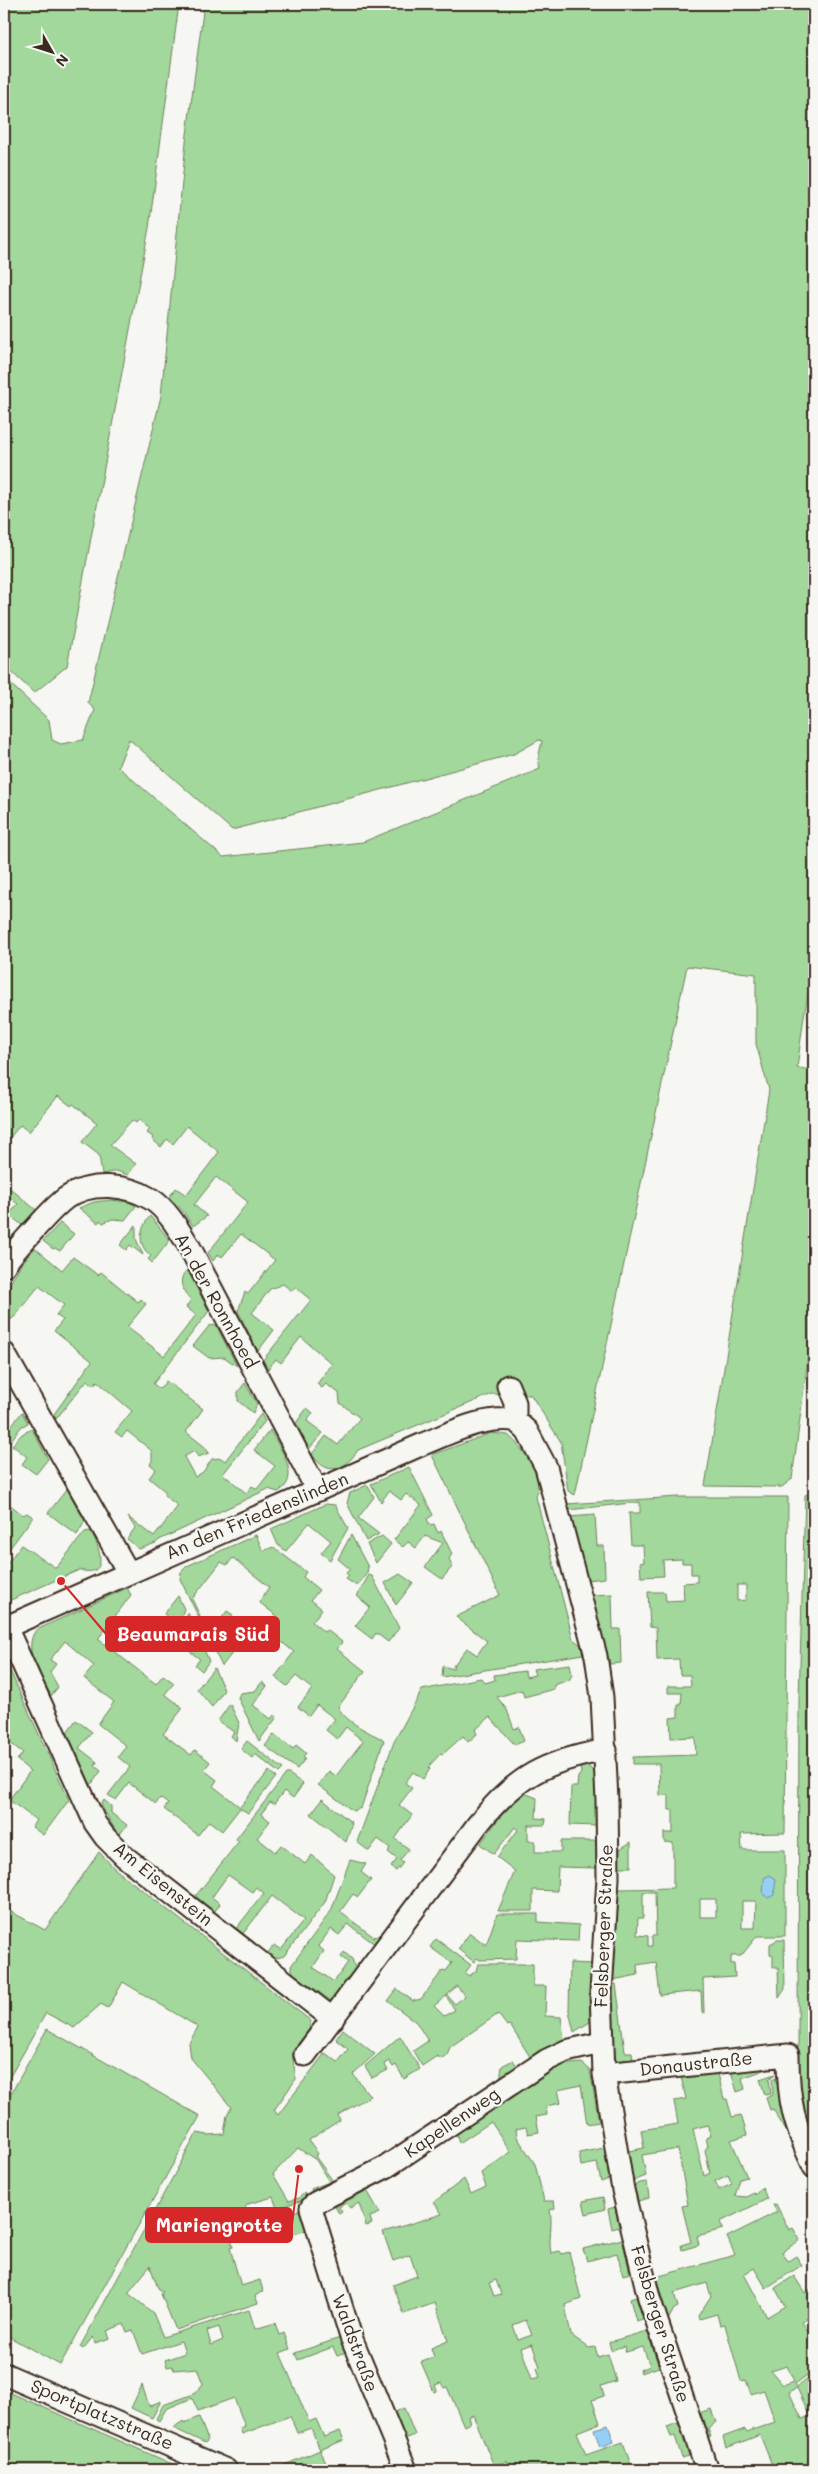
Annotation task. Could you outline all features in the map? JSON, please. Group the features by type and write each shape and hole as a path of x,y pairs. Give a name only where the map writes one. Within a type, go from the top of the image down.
{"street":[{"name":"An der Ronnhoed","path":"4,1266 11,1255 36,1227 67,1198 90,1188 114,1186 133,1190 152,1199 172,1220 190,1246 317,1490"},
{"path":"4,1353 128,1572"},
{"path":"508,1386 515,1403 515,1420"},
{"name":"An den Friedenslinden","path":"5,1628 128,1572 423,1444 485,1420 500,1418 515,1420"},
{"name":"Felsberger Straße","path":"515,1420 527,1431 537,1446 546,1467 596,1656 606,1750 608,1878 601,1992 604,2074 623,2190 647,2290 707,2470"},
{"name":"Am Eisenstein","path":"5,1628 95,1823 105,1837 125,1856 333,2019"},
{"path":"305,2055 478,1824 505,1792 527,1776 553,1764 575,1756 606,1750"},
{"name":"Kapellenweg","path":"311,2214 311,2208 314,2203 386,2167 547,2060 566,2051 602,2043"},
{"name":"Donaustraße","path":"604,2074 788,2055 790,2108 798,2135 814,2167"},
{"name":"Waldstraße","path":"311,2214 351,2337 406,2470"},
{"name":"Sportplatzstraße","path":"4,2374 226,2470"}],"green space":[{"path":"4,4 179,4 149,228 67,666 34,693 4,665"},
{"path":"204,4 814,4 814,963 797,1068 814,1070 814,1313 792,1479 782,1487 705,1486 769,1090 756,1044 756,974 687,966 575,1495 568,1491 561,1442 531,1395 492,1394 358,1450 353,1457 336,1469 330,1469 318,1462 312,1454 326,1436 338,1445 360,1418 340,1403 339,1393 326,1384 322,1388 317,1384 332,1364 301,1337 281,1363 276,1359 268,1369 263,1360 311,1300 295,1287 292,1291 283,1284 270,1289 252,1313 274,1330 258,1351 238,1311 245,1292 248,1294 275,1260 241,1234 222,1257 218,1254 213,1261 208,1253 248,1202 216,1177 194,1205 207,1216 193,1226 182,1210 169,1197 176,1188 186,1195 219,1152 187,1126 173,1144 167,1139 161,1147 147,1133 150,1129 139,1120 136,1123 132,1120 110,1145 136,1164 128,1175 117,1171 102,1174 99,1155 82,1142 97,1123 73,1104 71,1106 58,1096 29,1132 20,1125 4,1145 4,678 49,720 52,740 61,744 83,740 95,710 88,703 161,396 186,142","holes":["129,739 232,830 514,754 539,740 542,741 538,759 540,769 363,842 223,857 118,767"]},
{"path":"4,1183 36,1210 22,1225 9,1215 18,1204 4,1193"},
{"path":"111,1200 129,1202 136,1206 125,1220 112,1219 103,1223 100,1220 98,1223 79,1208 94,1202"},
{"path":"150,1216 170,1240 152,1263 148,1259 151,1256 143,1247 141,1241 142,1231"},
{"path":"60,1223 74,1234 60,1251 55,1248 53,1249 43,1241"},
{"path":"136,1225 136,1239 143,1255 130,1245 126,1250 120,1245"},
{"path":"35,1248 62,1270 73,1257 98,1275 101,1272 138,1302 141,1299 146,1304 127,1327 164,1356 196,1315 186,1307 191,1300 185,1293 181,1281 187,1270 209,1311 153,1384 160,1389 166,1381 203,1409 186,1432 205,1447 209,1453 198,1457 194,1451 184,1457 195,1477 203,1472 212,1459 221,1458 225,1461 261,1414 265,1421 223,1474 246,1493 252,1486 257,1489 275,1466 254,1450 270,1430 287,1462 289,1479 285,1486 278,1492 268,1489 156,1543 139,1549 127,1539 135,1528 128,1517 154,1537 178,1506 164,1495 166,1492 149,1478 156,1469 150,1464 152,1461 152,1451 127,1431 122,1437 115,1432 132,1411 97,1381 94,1385 87,1380 56,1419 54,1414 92,1361 54,1331 63,1320 56,1315 64,1305 39,1286 18,1314 5,1324 4,1313 7,1292 15,1274"},
{"path":"216,1325 237,1366 224,1357 209,1358 193,1346 209,1326"},
{"path":"245,1383 257,1404 253,1413 238,1401 238,1392"},
{"path":"307,1408 313,1413 307,1421 323,1433 309,1449 296,1423"},
{"path":"22,1412 28,1423 21,1427 9,1443 4,1439 4,1435"},
{"path":"32,1429 48,1459 36,1474 22,1464 27,1457 12,1445 22,1434"},
{"path":"491,1433 508,1435 526,1455 535,1472 538,1489 536,1497 573,1639 581,1645 583,1654 442,1677 443,1666 453,1669 453,1666 467,1648 477,1655 487,1641 456,1617 500,1595 432,1455"},
{"path":"409,1467 433,1515 427,1519 430,1525 434,1524 438,1533 441,1531 452,1554 449,1559 452,1567 442,1579 425,1567 443,1543 425,1536 416,1548 408,1542 403,1547 394,1540 421,1505 406,1494 401,1500 389,1491 381,1502 371,1484"},
{"path":"367,1485 374,1497 358,1518 379,1534 366,1541 347,1503 350,1493"},
{"path":"67,1489 85,1521 77,1535 48,1513"},
{"path":"814,1492 814,2143 805,2128 798,2056 799,1700 805,1495"},
{"path":"679,1497 788,1497 785,1833 741,1834 742,1850 785,1850 785,1936 757,1936 741,1956 731,1956 735,1977 703,1979 704,2013 702,2013 701,1991 660,1995 656,1962 637,1965 638,1975 613,1980 619,1889 673,1888 673,1843 664,1842 664,1833 673,1833 673,1810 669,1810 669,1795 660,1795 659,1764 633,1764 633,1757 696,1755 695,1737 671,1738 670,1718 678,1717 678,1705 681,1705 682,1693 668,1693 668,1686 691,1686 690,1675 680,1675 679,1659 657,1660 656,1628 650,1627 648,1592 665,1592 666,1601 684,1600 683,1583 697,1582 697,1574 691,1574 691,1563 682,1563 682,1559 663,1560 664,1576 641,1577 640,1563 644,1562 643,1545 631,1545 629,1513 640,1513 640,1502 568,1510 566,1504","holes":["737,1585 746,1585 746,1600 737,1601","643,1892 655,1892 656,1936 652,1936 652,1946 648,1946 648,1936 637,1935 638,1918 643,1918","700,1899 716,1899 716,1917 700,1917","742,1901 756,1901 755,1928 742,1928"]},
{"path":"4,1500 23,1515 27,1513 33,1517 4,1556"},
{"path":"326,1504 335,1505 348,1528 330,1560 321,1553 331,1541 309,1523 286,1551 278,1545 271,1529"},
{"path":"595,1515 597,1546 604,1546 605,1578 587,1580 569,1517"},
{"path":"91,1531 99,1552 99,1566 96,1570 89,1572 79,1570 4,1603 4,1565 21,1545 56,1568 85,1532"},
{"path":"256,1535 263,1551 273,1547 306,1572 303,1577 319,1590 311,1600 322,1609 312,1622 324,1632 327,1630 342,1642 337,1649 365,1671 338,1707 346,1718 384,1740 361,1808 353,1811 318,1785 329,1771 336,1776 363,1741 346,1727 337,1739 326,1730 335,1719 317,1705 309,1716 298,1707 312,1689 296,1676 287,1686 275,1677 294,1652 273,1635 265,1645 259,1640 278,1617 259,1602 269,1587 233,1558 227,1565 221,1562 192,1599 200,1616 199,1618 180,1579 181,1572 187,1566"},
{"path":"351,1535 368,1567 367,1573 357,1586 346,1579 349,1576 346,1573 350,1569 338,1559"},
{"path":"382,1536 391,1544 376,1563 367,1544"},
{"path":"400,1574 413,1583 396,1605 385,1583"},
{"path":"369,1575 372,1576 399,1628 388,1642 376,1633 372,1639 355,1626 370,1607 357,1596"},
{"path":"127,1588 131,1595 98,1639 156,1684 163,1675 174,1683 165,1694 183,1708 163,1734 191,1755 195,1750 210,1762 204,1770 217,1780 213,1786 240,1807 269,1771 276,1777 248,1813 240,1808 222,1831 209,1821 198,1835 164,1809 168,1804 160,1798 156,1804 129,1783 116,1800 108,1795 130,1767 118,1757 126,1746 98,1724 114,1702 84,1678 94,1666 65,1641 50,1660 56,1664 50,1672 58,1687 51,1696 38,1672 31,1646 36,1630"},
{"path":"612,1594 613,1629 620,1629 621,1663 610,1664 591,1595"},
{"path":"178,1596 184,1609 178,1625 164,1614"},
{"path":"227,1611 233,1615 219,1633 237,1647 222,1666 201,1625 205,1623 211,1627 218,1623"},
{"path":"188,1613 209,1661 202,1671 195,1665 200,1659 184,1647 187,1643 181,1638 183,1635 179,1632"},
{"path":"6,1662 69,1800 43,1835 32,1827 36,1820 9,1800 30,1771 17,1760 23,1753 4,1738 4,1666"},
{"path":"570,1664 572,1675 569,1680 554,1685 554,1689 524,1697 522,1690 497,1697 507,1710 514,1729 519,1727 524,1741 515,1745 490,1717 475,1730 477,1734 468,1742 463,1736 443,1754 441,1753 428,1767 430,1769 423,1779 413,1772 405,1783 412,1788 399,1805 412,1815 395,1839 409,1849 400,1860 403,1863 396,1871 391,1867 397,1859 388,1852 390,1848 378,1839 369,1851 357,1842 394,1742 422,1690 481,1678 485,1683 495,1680 494,1675 525,1671 526,1677 535,1675 533,1669"},
{"path":"214,1668 224,1690 212,1707 197,1689"},
{"path":"262,1682 267,1686 253,1705 271,1719 274,1715 277,1717 259,1741 238,1698 240,1693 255,1691"},
{"path":"230,1704 239,1723 236,1741 231,1736 234,1732 218,1721"},
{"path":"76,1720 92,1732 79,1748 97,1762 95,1766 101,1771 91,1785 67,1732"},
{"path":"274,1734 293,1749 296,1745 306,1753 303,1757 305,1759 297,1769 265,1746"},
{"path":"247,1741 283,1769 279,1773 255,1754 252,1758 241,1749"},
{"path":"586,1765 595,1772 596,1826 570,1825 571,1787 577,1787 578,1777 581,1773 580,1766"},
{"path":"286,1774 289,1774 303,1784 293,1798 284,1791 274,1804 270,1802 261,1814 270,1821 257,1838 275,1852 281,1845 305,1864 312,1855 334,1875 325,1902 284,1956 273,1959 266,1955 274,1945 281,1950 304,1920 272,1896 242,1935 235,1930 264,1893 256,1887 252,1892 228,1875 212,1897 220,1904 213,1914 194,1898 239,1841 236,1839"},
{"path":"524,1793 537,1798 536,1818 546,1819 545,1825 528,1825 528,1841 535,1841 535,1852 561,1852 561,1841 597,1841 597,1868 558,1867 557,1891 533,1890 533,1911 498,1911 515,1871 497,1857 518,1830 515,1827 494,1854 480,1844 503,1813"},
{"path":"322,1799 352,1823 346,1842 311,1814"},
{"path":"104,1800 111,1806 111,1813 127,1825 120,1834 114,1828 101,1805"},
{"path":"631,1842 631,1867 619,1867 620,1849"},
{"path":"99,1852 115,1869 311,2021 309,2029 292,2052 296,2079 274,2110 278,2115 325,2053 338,2062 348,2049 336,2039 343,2029 375,2054 353,2074 370,2096 338,2115 340,2120 309,2140 318,2154 315,2156 335,2184 312,2193 311,2189 329,2182 316,2160 298,2148 273,2174 289,2201 299,2198 304,2193 306,2196 300,2201 277,2208 273,2197 248,2204 242,2212 247,2234 231,2238 233,2247 230,2248 241,2286 260,2280 263,2291 255,2296 258,2303 176,2330 161,2294 163,2292 158,2288 150,2266 128,2293 153,2313 163,2337 249,2310 255,2329 275,2323 279,2335 284,2333 290,2349 280,2353 309,2422 316,2419 324,2437 340,2431 344,2440 320,2450 311,2428 297,2433 290,2416 242,2434 240,2428 245,2426 234,2398 198,2411 192,2398 166,2409 159,2421 156,2419 163,2405 194,2394 203,2384 197,2368 174,2370 172,2366 167,2367 165,2360 185,2353 181,2341 142,2354 133,2330 127,2332 124,2324 107,2331 110,2338 95,2343 93,2337 83,2349 80,2347 197,2133 208,2135 224,2134 227,2115 231,2107 191,2058 189,2043 198,2027 123,1982 108,2008 101,2004 74,2028 46,2013 4,2087 4,1908 45,1930","holes":["219,2327 223,2340 211,2345 207,2331"]},
{"path":"350,1860 366,1864 361,1872 371,1880 358,1897 353,1894 340,1912 374,1937 376,1935 381,1939 376,1945 348,1924 339,1935 331,1929 318,1946 324,1951 313,1967 334,1982 348,1962 341,1957 344,1952 352,1959 357,1973 331,2001 293,1973 291,1966 331,1911"},
{"path":"497,1914 538,1914 538,1922 579,1925 578,1941 517,1939 516,1959 480,1960 477,1958 474,1962 458,1949 470,1933 486,1945"},
{"path":"436,1939 471,1965 465,1973 469,1976 476,1971 478,1964 533,1964 533,1986 546,1986 545,2016 561,2017 564,2039 532,2060 510,2025 507,2026 498,2014 450,2047 447,2055 440,2059 437,2056 422,2066 413,2051 428,2041 416,2022 388,2001 397,1989 413,2001 421,1999 443,1970 446,1971 452,1963 430,1947","holes":["457,1986 465,1996 455,2004 447,1995","446,1996 455,2010 444,2016 434,2006"]},
{"path":"777,1940 784,1940 785,1989 779,1998 778,1967 773,1967 773,1955 770,1954 770,1944"},
{"path":"570,1963 591,1964 590,2022 574,2032 569,2011"},
{"path":"612,1984 616,1984 625,2052 632,2052 633,2060 619,2061 615,2058"},
{"path":"47,2029 200,2116 60,2365 4,2334 4,2106"},
{"path":"400,2036 420,2069 404,2079 396,2065 393,2067 389,2061 384,2064 388,2070 372,2078 365,2066"},
{"path":"513,2060 519,2069 500,2082 502,2066"},
{"path":"582,2063 590,2070 599,2122 587,2124 581,2085 558,2090 561,2103 546,2106 547,2115 536,2117 539,2132 528,2134 526,2127 516,2129 517,2137 535,2164 544,2201 554,2201 555,2208 550,2210 551,2253 560,2251 562,2254 569,2252 581,2299 565,2305 571,2335 589,2348 595,2347 598,2357 608,2354 616,2381 601,2386 604,2396 592,2400 600,2423 577,2432 586,2455 623,2442 631,2465 616,2470 511,2470 507,2461 494,2466 473,2415 468,2417 470,2423 464,2426 447,2387 444,2388 441,2383 435,2385 437,2391 434,2392 421,2362 434,2357 431,2348 448,2341 435,2303 404,2314 393,2285 417,2276 410,2255 393,2261 383,2232 442,2214 434,2202 464,2179 471,2194 486,2187 481,2173 511,2152 491,2122 459,2143 456,2131 558,2065","holes":["496,2280 501,2294 494,2296 489,2283","526,2320 532,2335 518,2340 513,2325","532,2344 540,2367 537,2368 540,2377 532,2379 521,2348"]},
{"path":"730,2067 773,2067 742,2078 745,2089 737,2092"},
{"path":"717,2069 724,2099 727,2099 732,2117 741,2115 747,2135 731,2140 747,2177 740,2179 735,2196 746,2197 754,2193 755,2195 762,2187 767,2199 720,2222 723,2229 697,2236 699,2245 682,2250 681,2245 691,2242 682,2206 688,2205 678,2149 642,2155 646,2176 633,2181 628,2151 644,2148 641,2130 678,2124 674,2101 686,2099 680,2072","holes":["707,2125 711,2136 706,2138 708,2146 705,2150 710,2173 704,2176 693,2129","728,2175 732,2184 719,2190 715,2181"]},
{"path":"775,2074 769,2079 771,2094 765,2095 760,2079"},
{"path":"775,2077 791,2135 789,2136 773,2109 770,2110 766,2098 773,2095 772,2080"},
{"path":"604,2148 609,2179 601,2182 597,2163 581,2166 579,2153"},
{"path":"647,2182 649,2198 638,2201 634,2186"},
{"path":"365,2187 380,2213 370,2217 372,2224 366,2226 359,2203 350,2208 346,2203 339,2207 342,2212 339,2214 334,2204"},
{"path":"603,2197 605,2209 586,2214 583,2201"},
{"path":"776,2204 789,2230 793,2228 800,2240 782,2252 788,2261 796,2256 802,2265 766,2288 754,2268 744,2274 767,2317 785,2306 775,2288 794,2276 805,2293 814,2287 814,2313 802,2322 814,2340 814,2370 795,2384 797,2387 814,2374 814,2470 774,2470 760,2435 726,2448 723,2437 745,2429 747,2432 775,2422 764,2390 751,2394 746,2380 741,2381 725,2325 720,2326 717,2314 699,2319 698,2316 711,2296 707,2283 674,2293 678,2307 674,2309 668,2320 656,2277 735,2255 727,2237 777,2212 773,2205","holes":["787,2366 794,2381 783,2385 771,2371","797,2388 810,2416 802,2419 789,2392"]},
{"path":"615,2207 619,2227 612,2229 608,2209"},
{"path":"302,2209 309,2229 282,2238 276,2217"},
{"path":"622,2239 630,2273 623,2275 617,2253 587,2261 583,2249"},
{"path":"636,2297 643,2319 636,2321 630,2299"},
{"path":"647,2331 659,2367 641,2373 640,2370 650,2366 643,2347 626,2352 624,2346 611,2350 609,2342"},
{"path":"343,2337 349,2352 337,2356 333,2347 298,2360 295,2353"},
{"path":"142,2385 149,2406 161,2401 152,2418 131,2408"},
{"path":"4,2390 186,2470 4,2470"},
{"path":"404,2408 415,2435 402,2440 391,2414"},
{"path":"711,2409 716,2422 708,2429 711,2437 708,2437 699,2413"},
{"path":"199,2417 208,2440 205,2443 173,2428 183,2421 184,2423"},
{"path":"678,2423 689,2456 682,2458 675,2436 671,2437 667,2427"},
{"path":"320,2450 330,2470 273,2470"}],"water":[{"path":"770,1875 776,1879 774,1895 768,1898 763,1894 764,1878"},
{"path":"608,2425 614,2442 600,2447 594,2429"}],"place":[{"name":"Beaumarais Süd","path":"61,1581"},
{"name":"Mariengrotte","path":"299,2169"}]}
